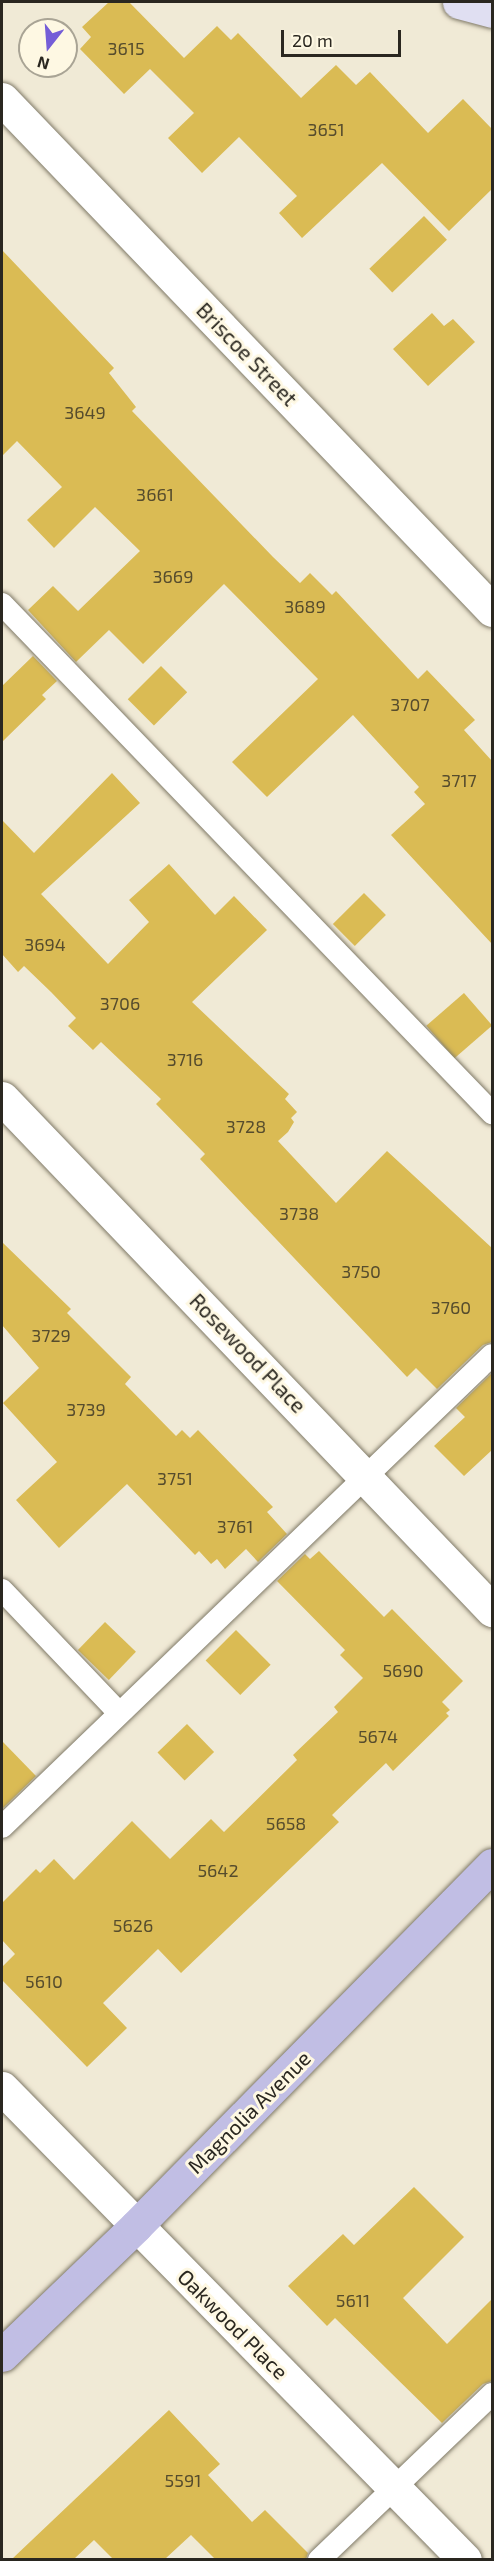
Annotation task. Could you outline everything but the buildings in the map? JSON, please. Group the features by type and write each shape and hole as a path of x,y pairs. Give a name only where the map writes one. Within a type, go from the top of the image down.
{"main road":[{"path":"459,2 492,11"},
{"name":"Magnolia Avenue","path":"2,2355 136,2226 492,1865"}],"street":[{"name":"Briscoe Street","path":"2,99 492,610"},
{"name":"Rosewood Place","path":"2,1098 492,1610"},
{"name":"Oakwood Place","path":"2,2088 465,2559"}],"lane":[{"path":"2,604 492,1113"},
{"path":"2,1827 118,1712 492,1355"},
{"path":"2,1590 118,1712"},
{"path":"319,2559 492,2394"}]}
